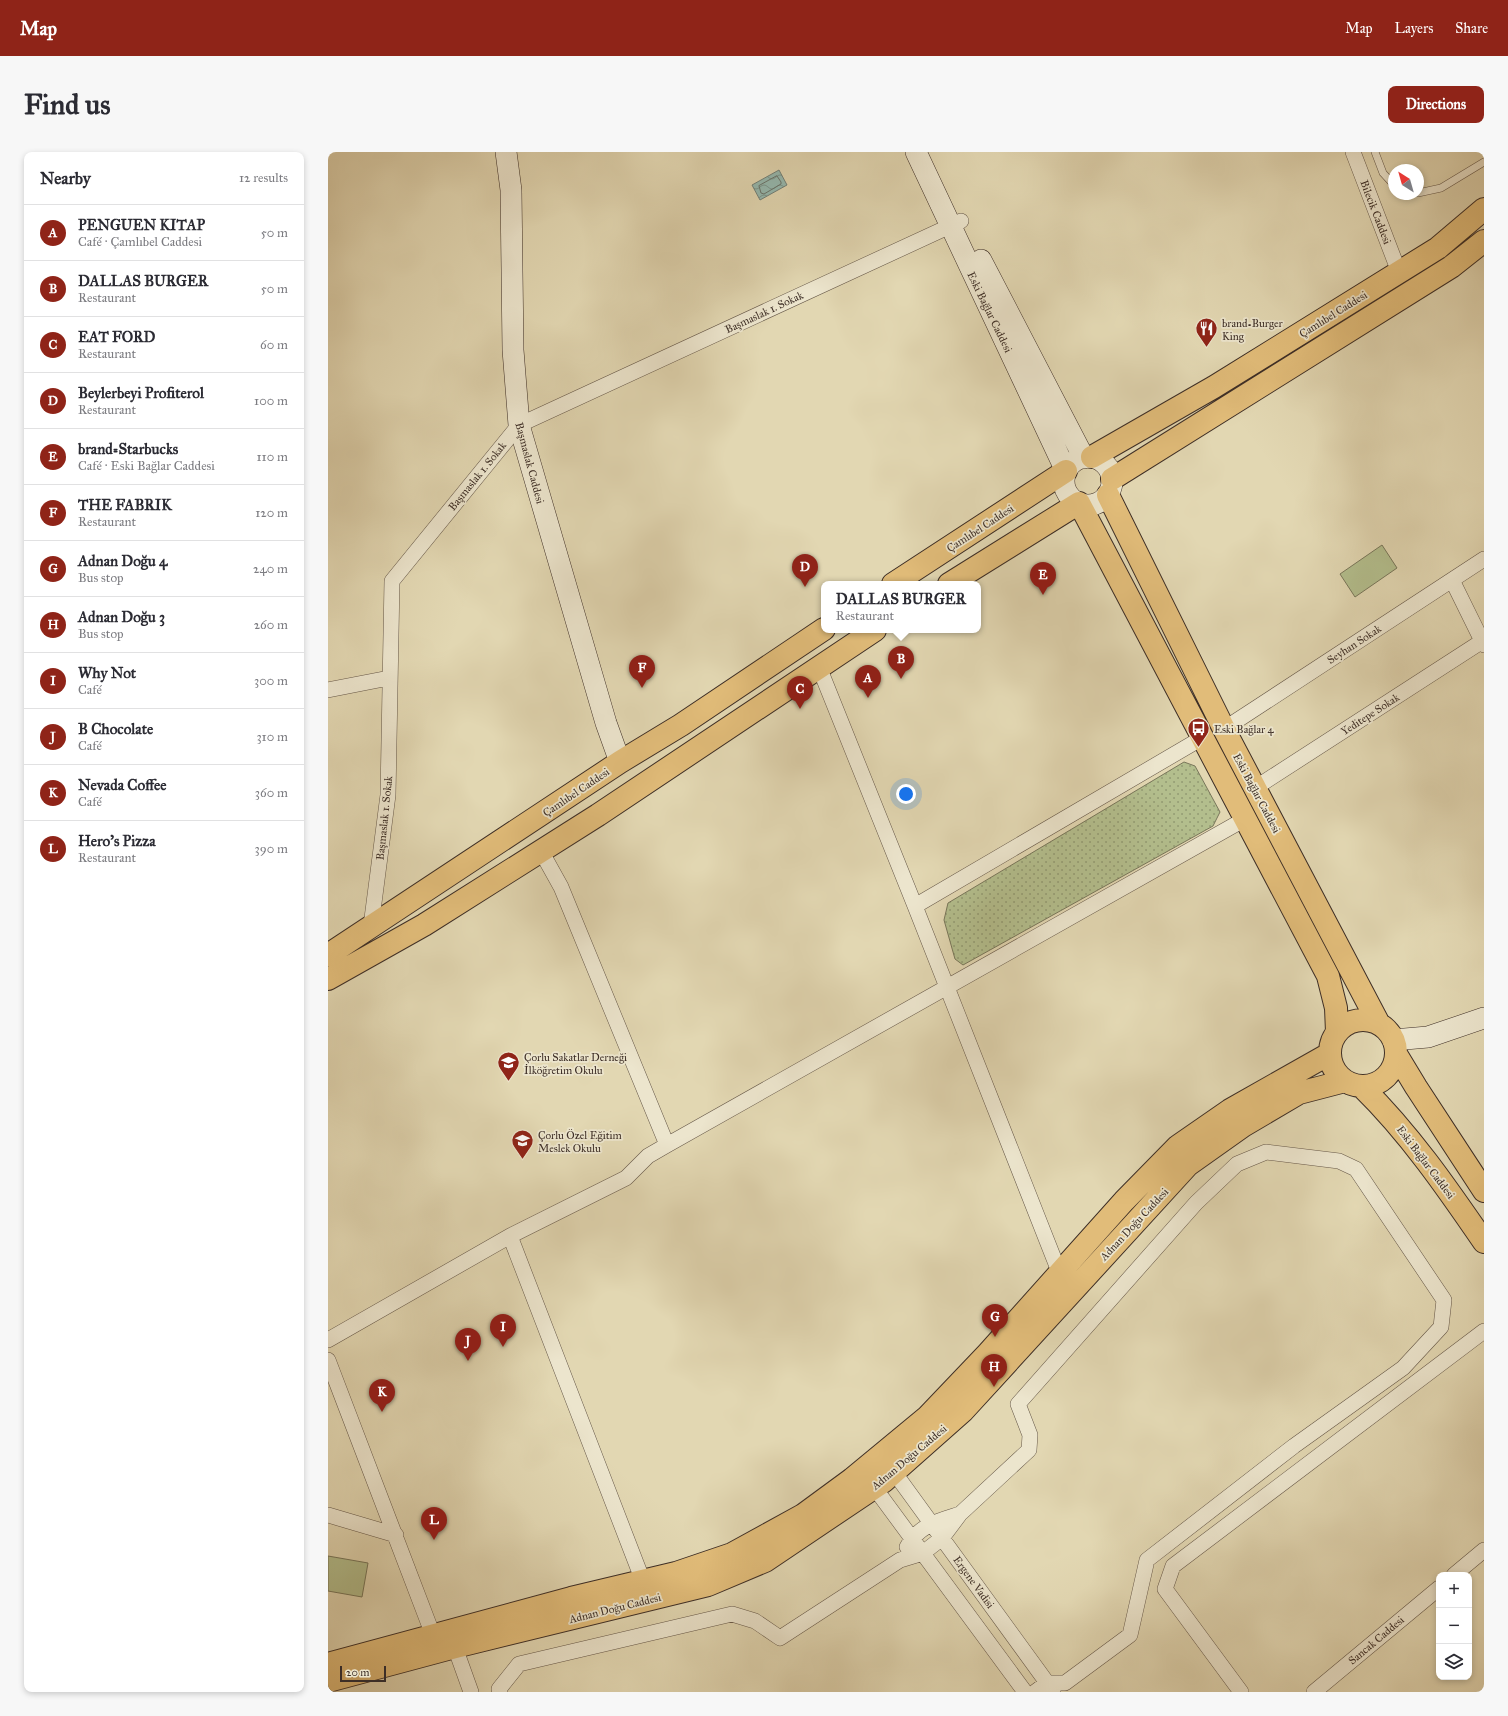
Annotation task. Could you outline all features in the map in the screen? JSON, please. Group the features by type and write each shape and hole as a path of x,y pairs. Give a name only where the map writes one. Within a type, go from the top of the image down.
{"main road":[{"name":"Çamlıbel Caddesi","path":"1088,458 1214,387 1438,248 1484,209"},
{"path":"1110,487 1451,267 1484,241"},
{"name":"Çamlıbel Caddesi","path":"898,581 1066,471"},
{"name":"Eski Bağlar Caddesi","path":"1110,487 1224,728 1255,788 1416,1087 1484,1191"},
{"path":"954,581 1079,503"},
{"name":"Eski Bağlar Caddesi","path":"1079,503 1328,976 1336,1008 1337,1032"},
{"name":"Çamlıbel Caddesi","path":"328,955 620,762 681,725 821,631"},
{"path":"328,979 424,924 598,815 870,633"},
{"path":"1357,1020 1368,1020 1390,1039 1391,1071 1379,1083 1353,1084 1334,1069 1329,1054 1331,1042 1337,1032 1346,1025 1357,1020"},
{"name":"Adnan Doğu Caddesi","path":"328,1681 446,1637 571,1598 676,1573 732,1554 803,1515 852,1479 927,1417 988,1353 1124,1201 1178,1146 1230,1110 1329,1054"},
{"name":"Eski Bağlar Caddesi","path":"1353,1084 1387,1111 1456,1202 1484,1242"},
{"name":"Adnan Doğu Caddesi","path":"328,1664 446,1637 708,1585 765,1561 894,1472 963,1411 1188,1165 1243,1126 1299,1093 1353,1084"}],"street":[{"name":"Başmaslak Caddesi","path":"506,152 511,190 513,350 518,425 606,723 620,762"},
{"name":"Eski Bağlar Caddesi","path":"916,152 955,224 1088,458"},
{"name":"Eski Bağlar Caddesi","path":"929,152 955,224 1066,471"},
{"name":"Bilecik Caddesi","path":"1353,152 1399,272"},
{"name":"Başmaslak 1. Sokak","path":"372,926 388,795 392,581 518,425 955,224"},
{"path":"1088,458 1099,460 1105,464 1110,471 1110,487 1102,500 1095,504 1087,505 1079,503 1068,493 1065,486 1066,471 1077,460 1088,458"},
{"name":"Seyhan Sokak","path":"1224,728 1484,559"},
{"path":"1452,580 1483,642"},
{"name":"Yeditepe Sokak","path":"1255,788 1483,642"},
{"path":"819,667 916,906 1060,1274"},
{"path":"328,690 389,678"},
{"path":"916,906 1202,738"},
{"path":"328,1340 510,1236 626,1178 648,1156 1245,819"},
{"path":"540,851 561,887 667,1145"},
{"path":"1390,1039 1428,1037 1484,1018"},
{"path":"500,1692 500,1689 519,1664 732,1614 755,1621 780,1638 900,1560 923,1553 942,1538 960,1514 1029,1450 1030,1435 1018,1404 1196,1203 1237,1164 1266,1152 1339,1162 1356,1169 1444,1300 1440,1327 1403,1368 1294,1446 1147,1560 1130,1634 1057,1688 1035,1692"},
{"path":"510,1236 643,1581"},
{"path":"1241,1692 1165,1589 1174,1566 1484,1331"},
{"path":"328,1360 333,1389 396,1535 472,1692"},
{"name":"Ergene Vadisi","path":"894,1472 942,1538 1057,1688"},
{"path":"874,1487 1025,1692"},
{"path":"900,1560 912,1538 931,1523 960,1514"},
{"path":"328,1515 396,1535"},
{"path":"1458,1572 1484,1550"},
{"name":"Sancak Caddesi","path":"1314,1692 1436,1590"}],"lane":[{"path":"1374,152 1383,173 1388,178"},
{"path":"1424,192 1441,188 1484,162"}],"green space":[{"path":"1382,545 1397,568 1355,597 1340,574"},
{"path":"1184,762 1195,766 1220,812 1213,826 963,965 955,959 944,920 948,903"},
{"path":"328,1556 368,1563 362,1597 328,1591"}],"water":[{"path":"779,170 787,185 760,200 752,185"}],"place":[{"name":"brand=Burger King","path":"1207,348"},
{"name":"Beylerbeyi Profiterol","path":"805,587"},
{"name":"brand=Starbucks","path":"1043,595"},
{"name":"DALLAS BURGER","path":"901,679"},
{"name":"THE FABRIK","path":"642,688"},
{"name":"PENGUEN KITAP","path":"868,698"},
{"name":"EAT FORD","path":"800,709"},
{"name":"Eski Bağlar 4","path":"1198,748"},
{"name":"Çorlu Sakatlar Derneği İlköğretim Okulu","path":"509,1082"},
{"name":"Çorlu Özel Eğitim Meslek Okulu","path":"523,1160"},
{"name":"Adnan Doğu 4","path":"995,1337"},
{"name":"Why Not","path":"503,1347"},
{"name":"B Chocolate","path":"468,1361"},
{"name":"Adnan Doğu 3","path":"994,1387"},
{"name":"Nevada Coffee","path":"382,1412"},
{"name":"Hero's Pizza","path":"434,1540"}]}
